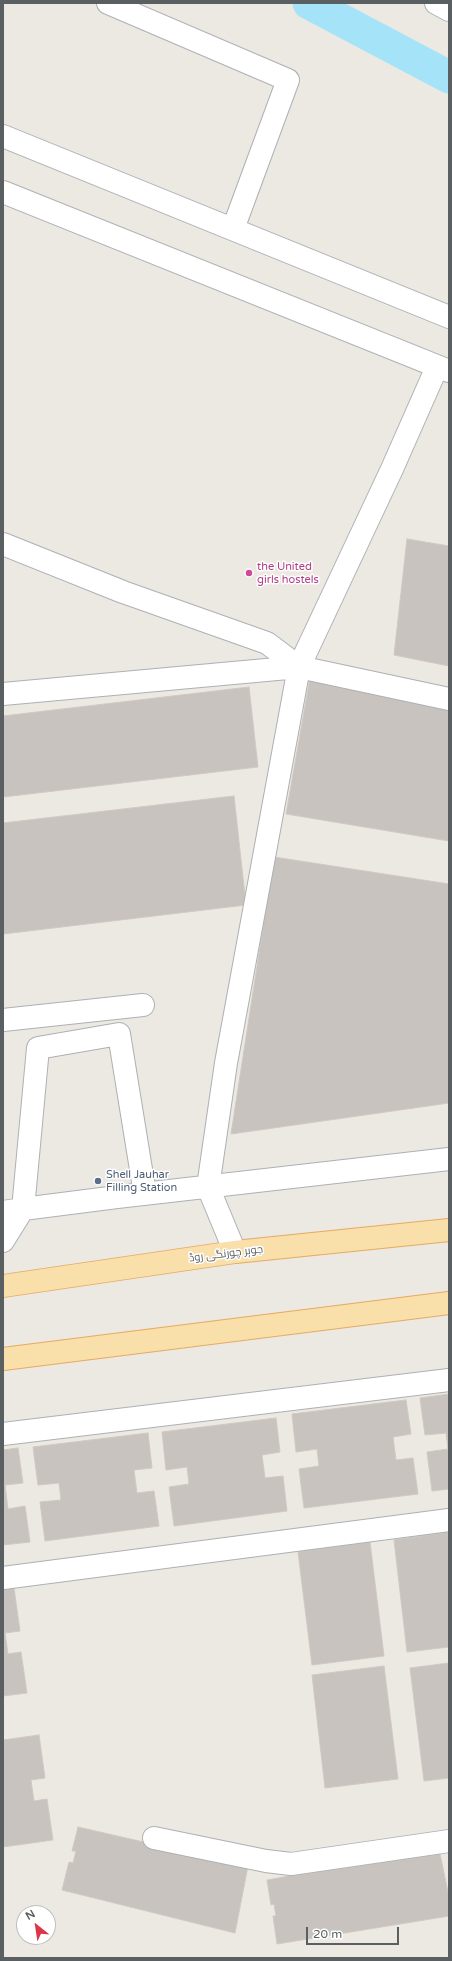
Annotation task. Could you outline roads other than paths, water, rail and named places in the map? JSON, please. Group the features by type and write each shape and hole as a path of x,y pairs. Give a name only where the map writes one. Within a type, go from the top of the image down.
{"main road":[{"name":"جوہر چورنگی روڈ","path":"3,1286 235,1252 449,1230"},
{"path":"3,1359 449,1304"}],"street":[{"path":"108,3 288,80 232,229"},
{"path":"436,3 449,10"},
{"path":"3,136 449,317"},
{"path":"3,192 443,369 392,469 299,667 226,1063 208,1187 235,1252"},
{"path":"3,544 123,592 266,643 299,667"},
{"path":"3,694 299,667 449,699"},
{"path":"3,1020 143,1005"},
{"path":"3,1241 13,1211 38,1048 119,1034 145,1194"},
{"path":"13,1211 145,1194 449,1159"},
{"path":"3,1434 449,1380"},
{"path":"3,1578 449,1520"},
{"path":"154,1838 266,1861 291,1864 449,1841"}],"waterway":[{"path":"309,3 449,77"}],"place":[{"name":"the United girls hostels","path":"249,573"},
{"name":"Shell Jauhar Filling Station","path":"98,1181"}]}
